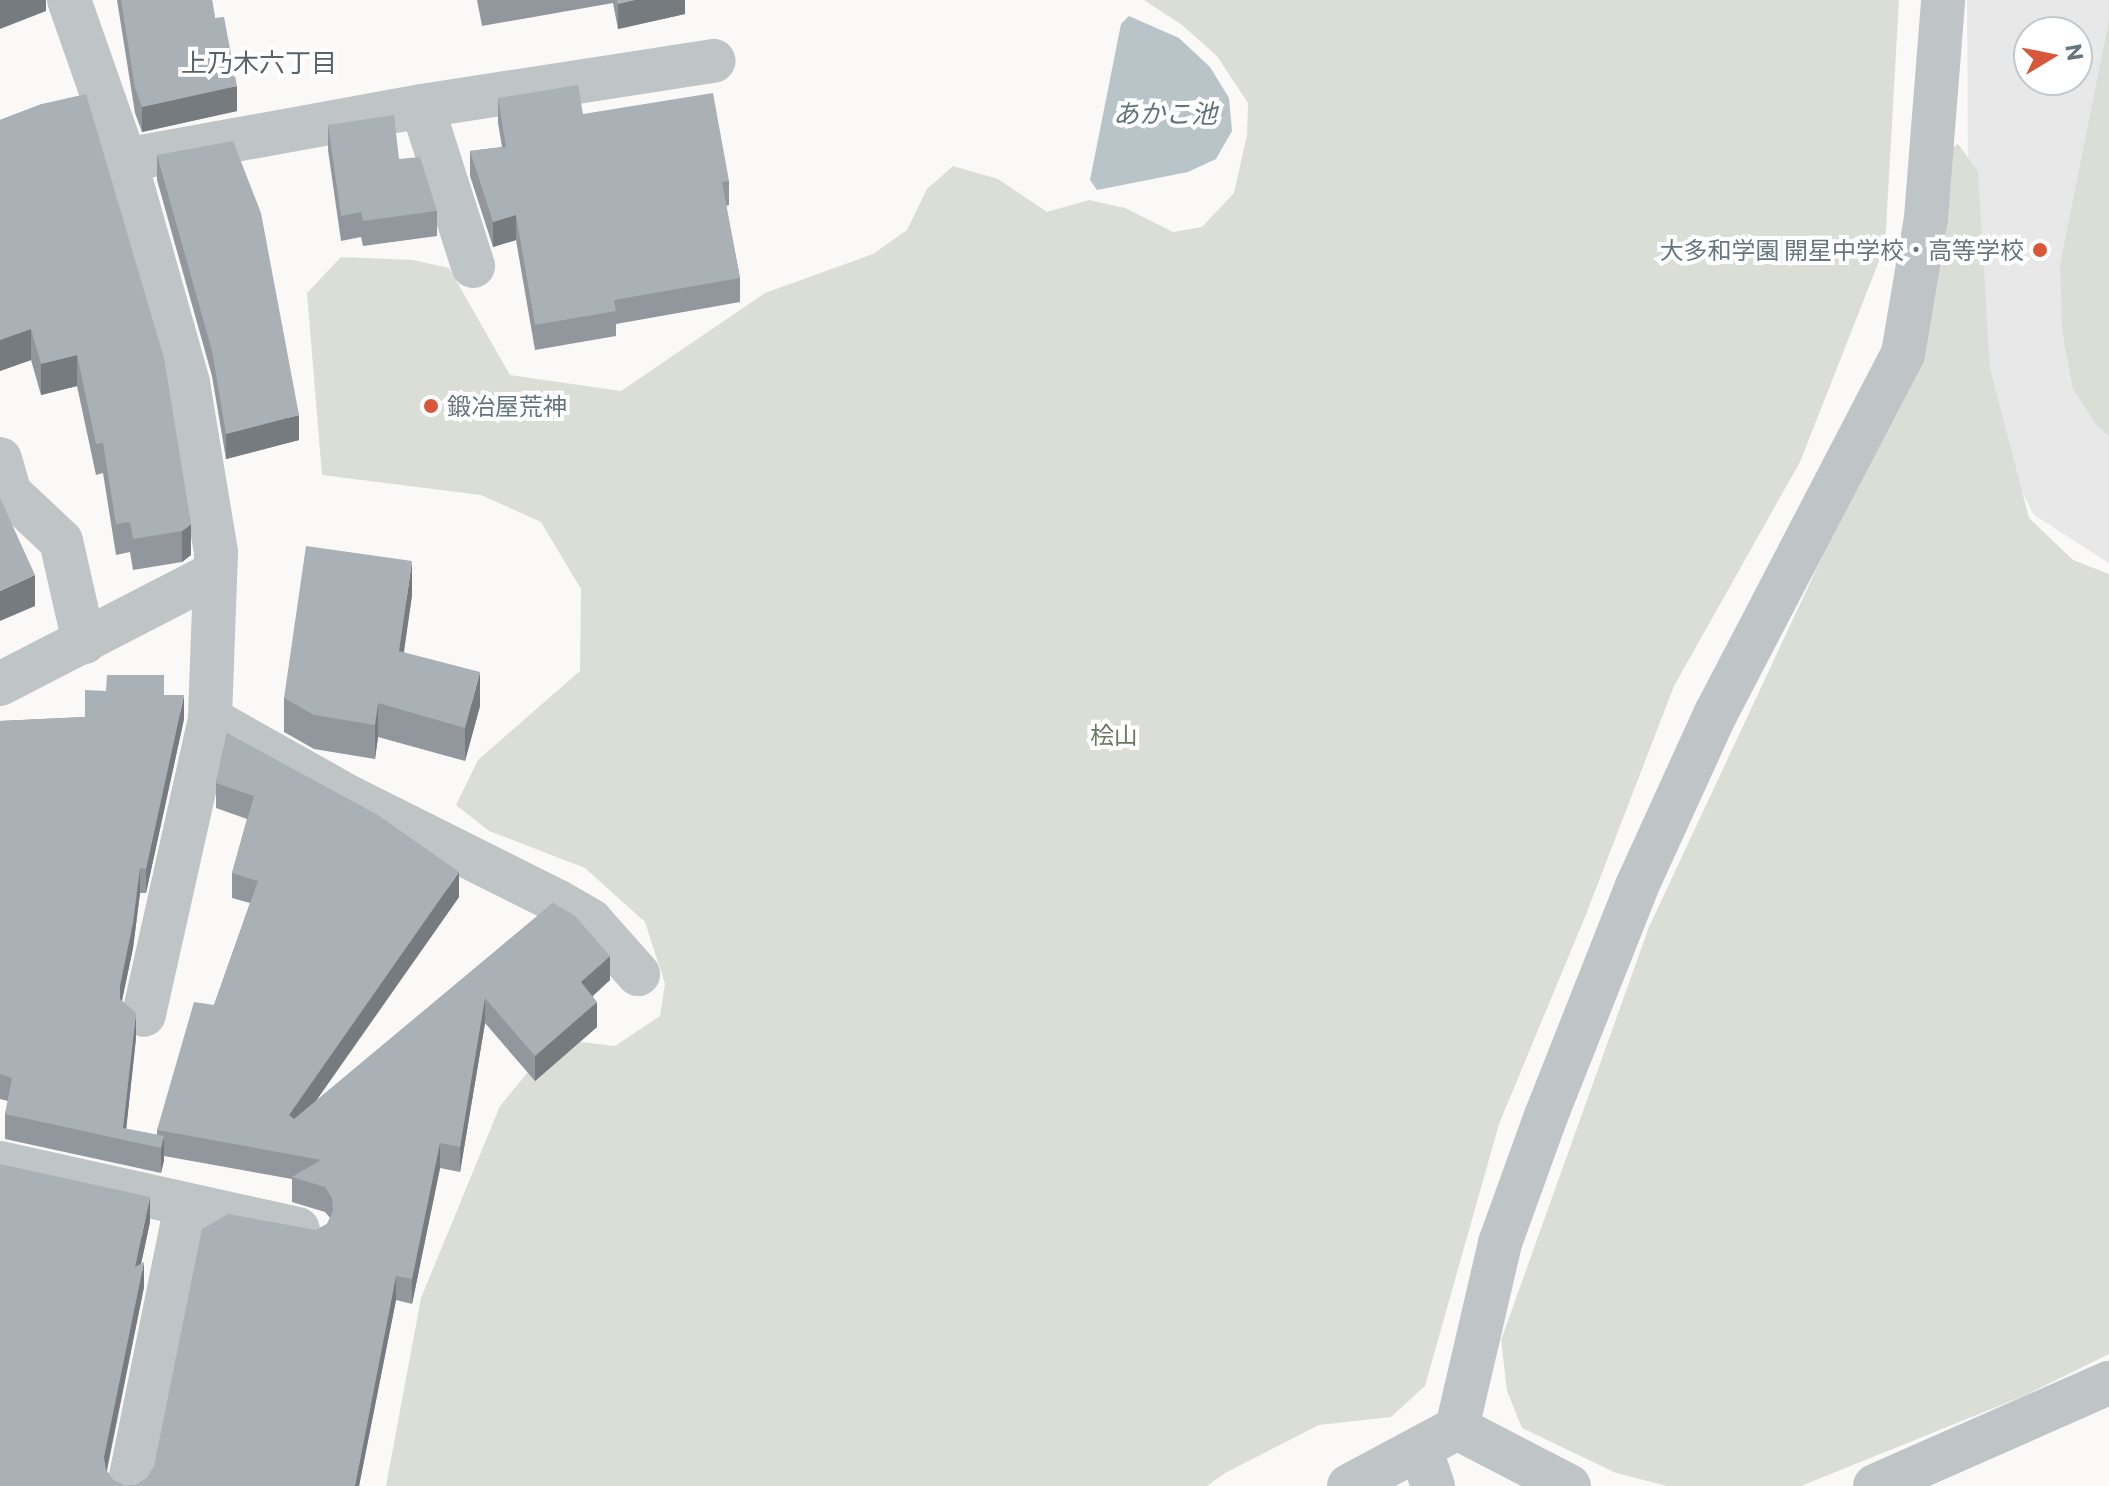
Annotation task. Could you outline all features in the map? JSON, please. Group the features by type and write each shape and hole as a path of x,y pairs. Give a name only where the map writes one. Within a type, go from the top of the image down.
{"street":[{"path":"69,0 125,160 188,383 216,553 210,719 144,1015"},
{"path":"1437,1454 1500,1243 1637,886 1716,713 1903,354 1926,218 1943,0"},
{"path":"125,160 422,106 714,61"},
{"path":"422,106 473,266"},
{"path":"0,459 10,493 61,541 84,642"},
{"path":"0,684 215,573"},
{"path":"210,719 349,797 591,921 638,974"},
{"path":"0,1163 309,1231"},
{"path":"129,1486 186,1205"},
{"path":"1875,1486 2109,1383"},
{"path":"1349,1486 1437,1454 1569,1486"}],"shaded area":[{"name":"大多和学園 開星中学校・高等学校","path":"1967,0 2109,0 2109,563 2034,515 1986,423 1968,177"}],"green space":[{"name":"桧山","path":"1144,0 1899,0 1885,246 1800,462 1674,686 1585,917 1499,1124 1425,1386 1391,1417 1319,1425 1225,1473 1207,1486 386,1486 421,1298 500,1106 555,1039 615,1046 660,1016 665,984 645,922 585,868 489,831 456,805 478,760 580,671 581,589 541,522 481,495 322,475 307,293 341,257 413,260 449,268 510,375 621,391 765,293 873,254 907,230 927,189 953,166 998,179 1047,212 1089,200 1125,208 1173,232 1202,227 1234,193 1247,135 1248,103 1217,56 1182,25"},
{"path":"2109,20 2109,436 2097,426 2073,389 2062,330 2060,265"},
{"path":"1958,144 1978,171 1990,368 2029,518 2073,560 2109,574 2109,1354 2026,1395 1801,1486 1667,1486 1616,1473 1522,1428 1507,1391 1501,1340 1649,927 1882,429 1941,154"}],"water":[{"name":"あかこ池","path":"1129,16 1179,38 1210,67 1229,98 1232,131 1216,159 1188,172 1097,190 1090,180 1121,24"}],"building":[{"path":"121,0 212,0 215,18 224,17 237,86 142,107 135,88"},
{"path":"578,85 583,114 713,93 729,181 722,182 740,278 614,300 616,311 535,325 516,215 493,222 470,151 506,147 498,98"},
{"path":"86,94 164,358 191,524 182,531 133,539 130,522 116,524 103,443 96,444 77,355 41,364 31,329 0,340 0,120 42,104"},
{"path":"394,115 399,159 420,157 437,211 363,221 361,212 341,216 328,125"},
{"path":"233,141 261,213 299,415 226,434 212,351 157,155"},
{"path":"0,498 35,575 0,591"},
{"path":"306,546 412,561 399,651 480,672 465,728 378,703 375,725 314,715 284,698"},
{"path":"107,675 164,675 164,695 184,695 146,869 140,868 120,986 120,999 136,1013 123,1128 164,1136 161,1148 5,1114 12,1078 0,1074 0,721 85,717 85,690 106,691"},
{"path":"227,733 378,815 459,872 289,1115 294,1119 553,903 575,916 610,956 581,982 597,1002 535,1056 485,998 460,1147 440,1143 412,1279 396,1276 355,1486 125,1486 136,1485 147,1478 154,1466 202,1229 228,1214 316,1230 327,1224 333,1211 332,1198 325,1187 292,1177 321,1160 157,1130 194,1002 214,1005 258,881 232,873 254,796 216,783"},
{"path":"0,1164 150,1197 135,1267 144,1262 104,1457 106,1470 113,1480 125,1486 0,1486"}],"place":[{"name":"大多和学園 開星中学校・高等学校","path":"2040,250"},
{"name":"鍛冶屋荒神","path":"431,406"}],"district":[{"name":"上乃木六丁目","path":"259,62"}]}
